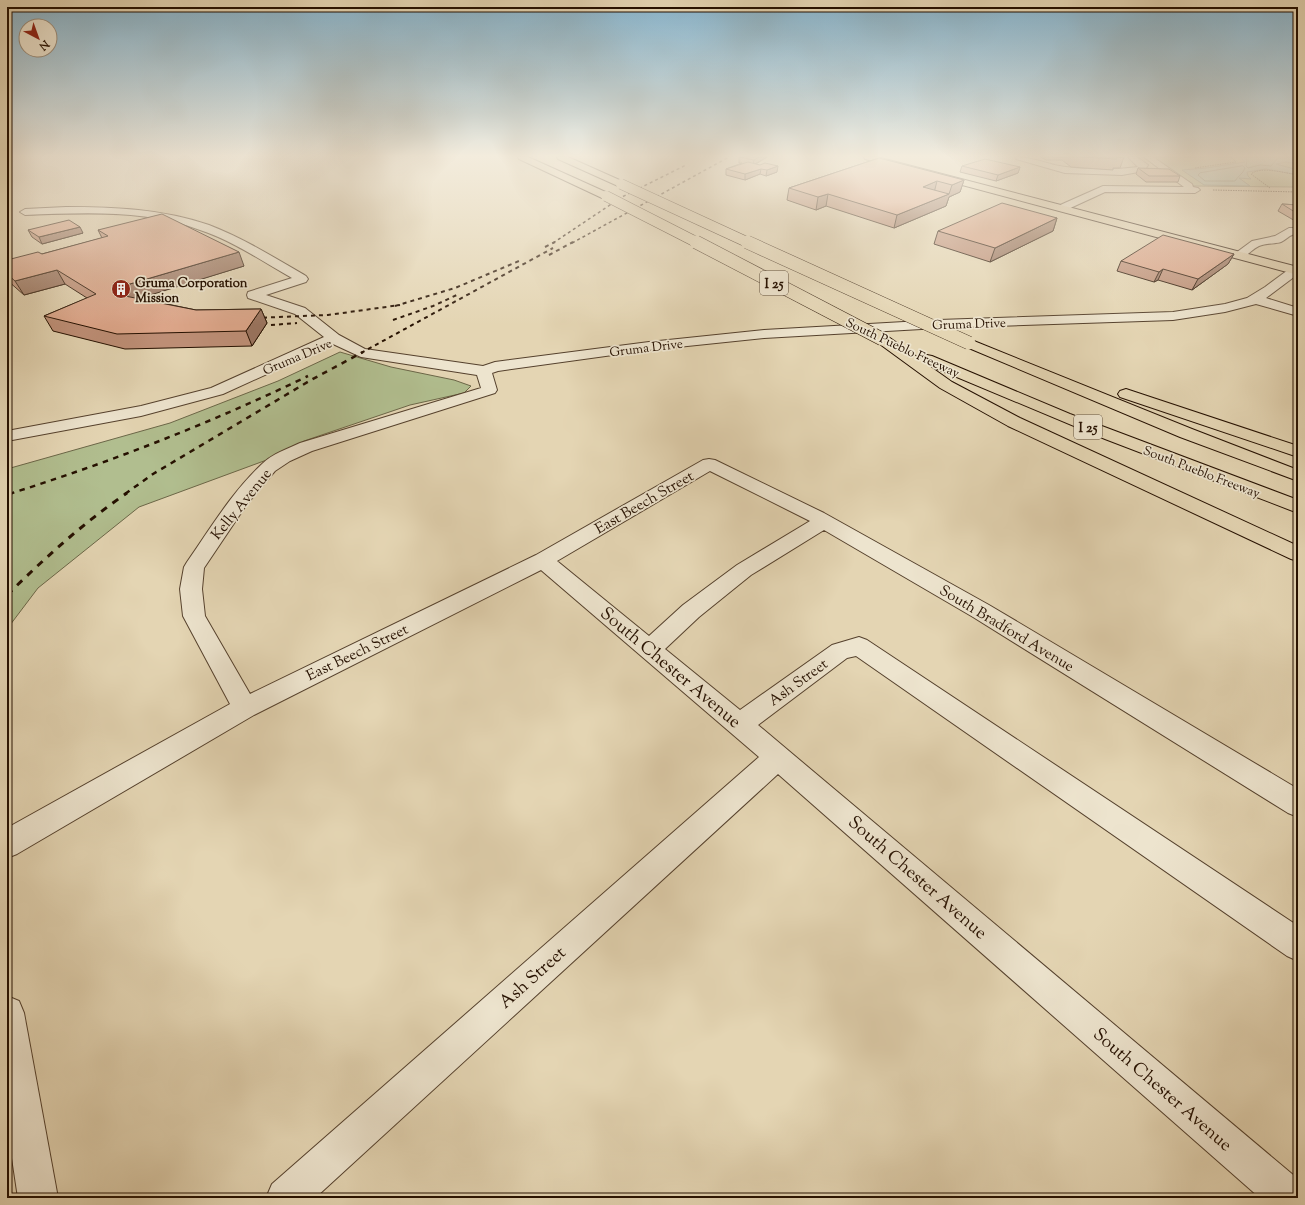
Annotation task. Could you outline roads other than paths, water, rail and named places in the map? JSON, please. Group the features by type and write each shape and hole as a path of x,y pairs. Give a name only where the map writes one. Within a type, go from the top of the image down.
{"main road":[{"name":"South Pueblo Freeway","path":"640,213 882,339 979,382 1136,446 1298,507"},
{"name":"South Pueblo Freeway","path":"685,213 969,343 1186,433 1298,476"},
{"path":"1082,213 1297,270"},
{"path":"882,339 946,385 1014,422 1298,554"},
{"path":"969,343 1298,452"}],"street":[{"path":"133,213 162,216 192,223 231,240 302,279 253,295 300,311 334,338"},
{"path":"1239,255 1256,243 1278,239 1289,231 1298,231"},
{"name":"Gruma Drive","path":"7,436 141,410 217,391 334,338 361,353 484,371 495,367 649,346 764,334 939,324 1173,316 1225,308 1254,299 1297,270"},
{"path":"1254,299 1298,312"},
{"name":"Kelly Avenue","path":"245,708 194,616 191,589 194,566 240,500 269,467 284,457 306,447 489,390 484,371"},
{"name":"East Beech Street","path":"7,844 245,708 543,560 709,464"},
{"name":"South Bradford Avenue","path":"709,464 824,521 980,611 1298,804"},
{"path":"650,649 691,611 744,570 824,521"},
{"name":"South Chester Avenue","path":"543,560 740,724 1290,1198"},
{"name":"Ash Street","path":"740,724 840,651 859,646 884,661 1298,945"},
{"name":"Ash Street","path":"286,1198 778,757"},
{"path":"7,1013 38,1198"}],"railway":[{"path":"553,243 598,213"},
{"path":"572,243 626,213"},
{"path":"549,255 573,242"},
{"path":"545,247 553,243"},
{"path":"361,353 553,248"},
{"path":"397,305 455,288 519,261"},
{"path":"393,320 433,306 459,294"},
{"path":"255,318 328,315 397,305"},
{"path":"271,325 297,323"},
{"path":"125,494 153,474 311,380 363,352"},
{"path":"9,494 85,469 160,441 235,410 308,376"},
{"path":"7,494 12,493"},
{"path":"7,595 65,541 95,516 127,493"}],"place":[{"name":"Gruma Corporation Mission","path":"121,289"}]}
